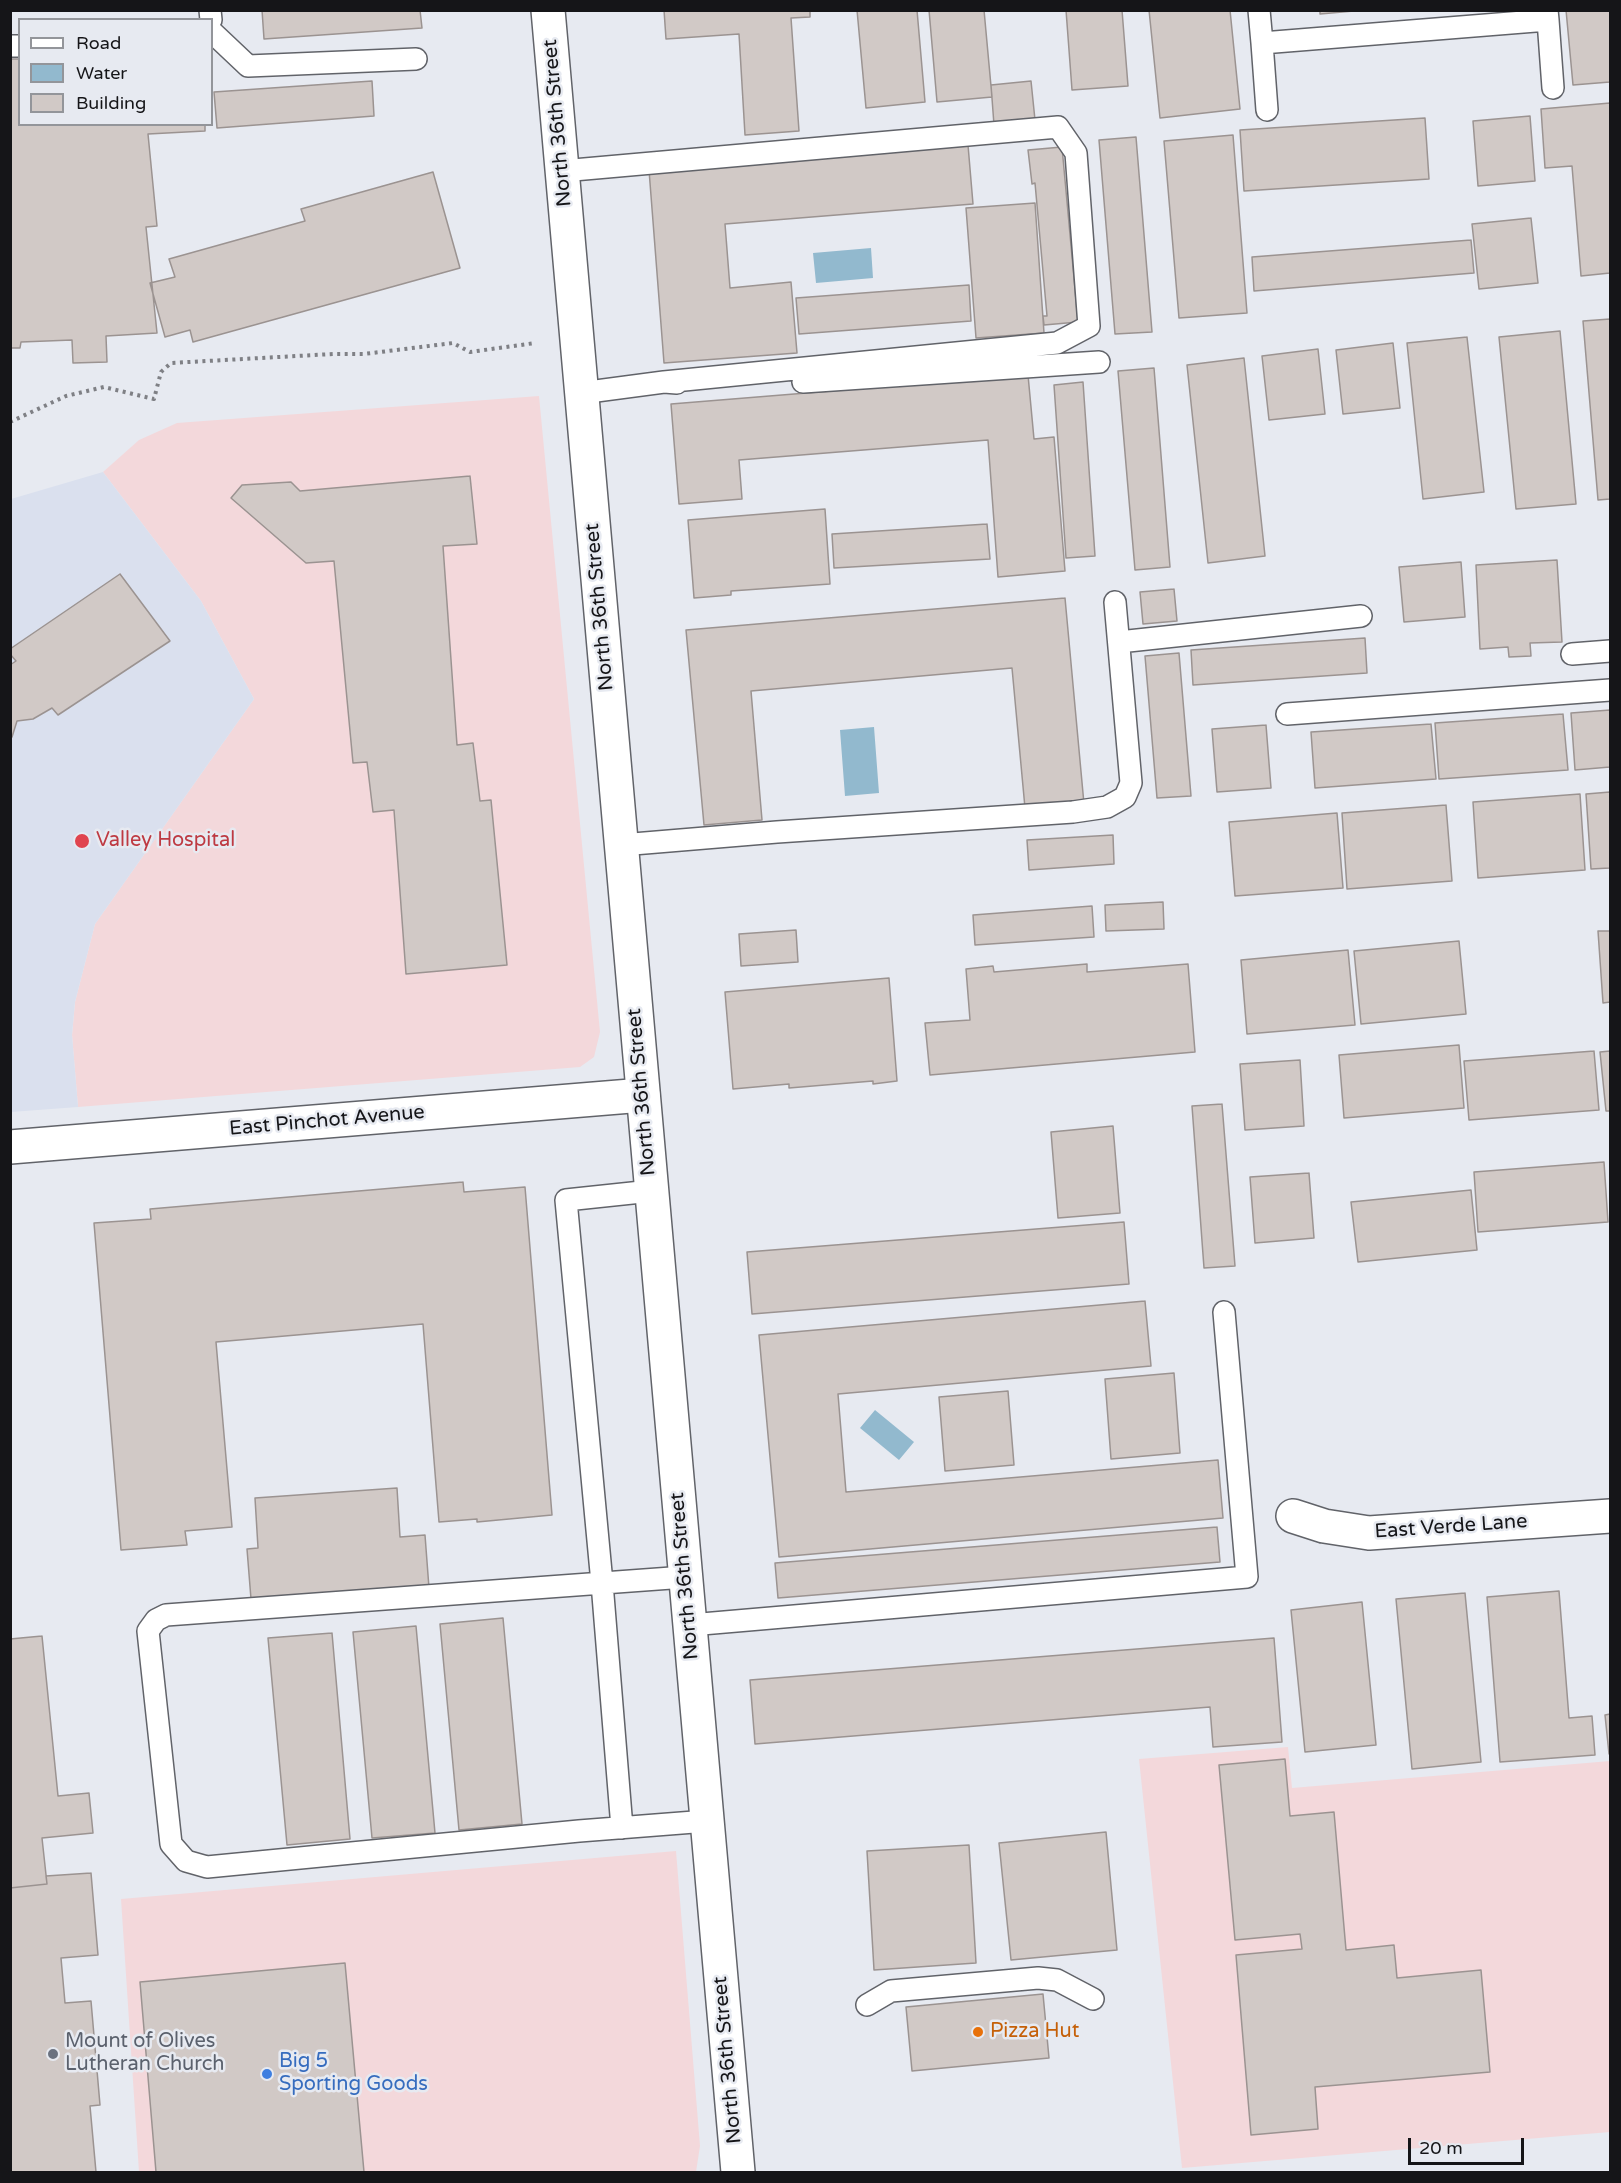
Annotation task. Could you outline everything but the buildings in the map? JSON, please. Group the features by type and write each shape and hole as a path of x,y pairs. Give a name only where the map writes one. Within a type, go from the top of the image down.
{"main road":[{"name":"North 36th Street","path":"548,10 738,2172"},
{"name":"East Pinchot Avenue","path":"10,1147 643,1095"},
{"name":"East Verde Lane","path":"1293,1516 1324,1526 1369,1533 1611,1516"}],"lane":[{"path":"1259,10 1267,110"},
{"path":"1262,43 1548,15 1553,88"},
{"path":"213,33 248,66 416,59"},
{"path":"562,171 1058,127 1076,153 1089,326 1057,343 664,382 581,393"},
{"path":"664,382 714,387 1099,362"},
{"path":"621,845 1073,812 1107,807 1125,797 1131,783 1115,602"},
{"path":"1119,642 1361,616"},
{"path":"1572,654 1611,651"},
{"path":"1287,714 1611,690"},
{"path":"622,1828 602,1583 566,1200 651,1191"},
{"path":"690,1625 1247,1576 1224,1312"},
{"path":"685,1577 166,1615 156,1620 148,1632 171,1844 186,1861 207,1867 707,1821"},
{"path":"867,2005 891,1991 1038,1978 1057,1980 1093,1999"}],"path":[{"path":"10,422 66,396 104,387 154,399 161,372 171,363 364,354 453,344 470,352 535,343"}],"shaded area":[{"path":"539,396 600,1032 594,1057 580,1067 78,1107 72,1035 75,1002 95,924 254,699 201,601 103,472 139,440 177,423"},
{"name":"Valley Hospital","path":"103,472 201,601 254,699 95,924 75,1002 72,1035 78,1107 11,1112 11,499"},
{"path":"1288,1747 1292,1788 1610,1761 1610,2132 1182,2168 1139,1759"},
{"path":"676,1851 700,2146 696,2172 139,2172 121,1899"}],"water":[{"path":"871,248 873,278 816,283 813,253"},
{"path":"874,727 879,793 845,796 840,730"},
{"path":"875,1410 914,1442 899,1460 860,1428"}],"place":[{"name":"Valley Hospital","path":"82,841"},
{"name":"Pizza Hut","path":"978,2032"},
{"name":"Mount of Olives Lutheran Church","path":"53,2054"},
{"name":"Big 5 Sporting Goods","path":"267,2074"}]}
